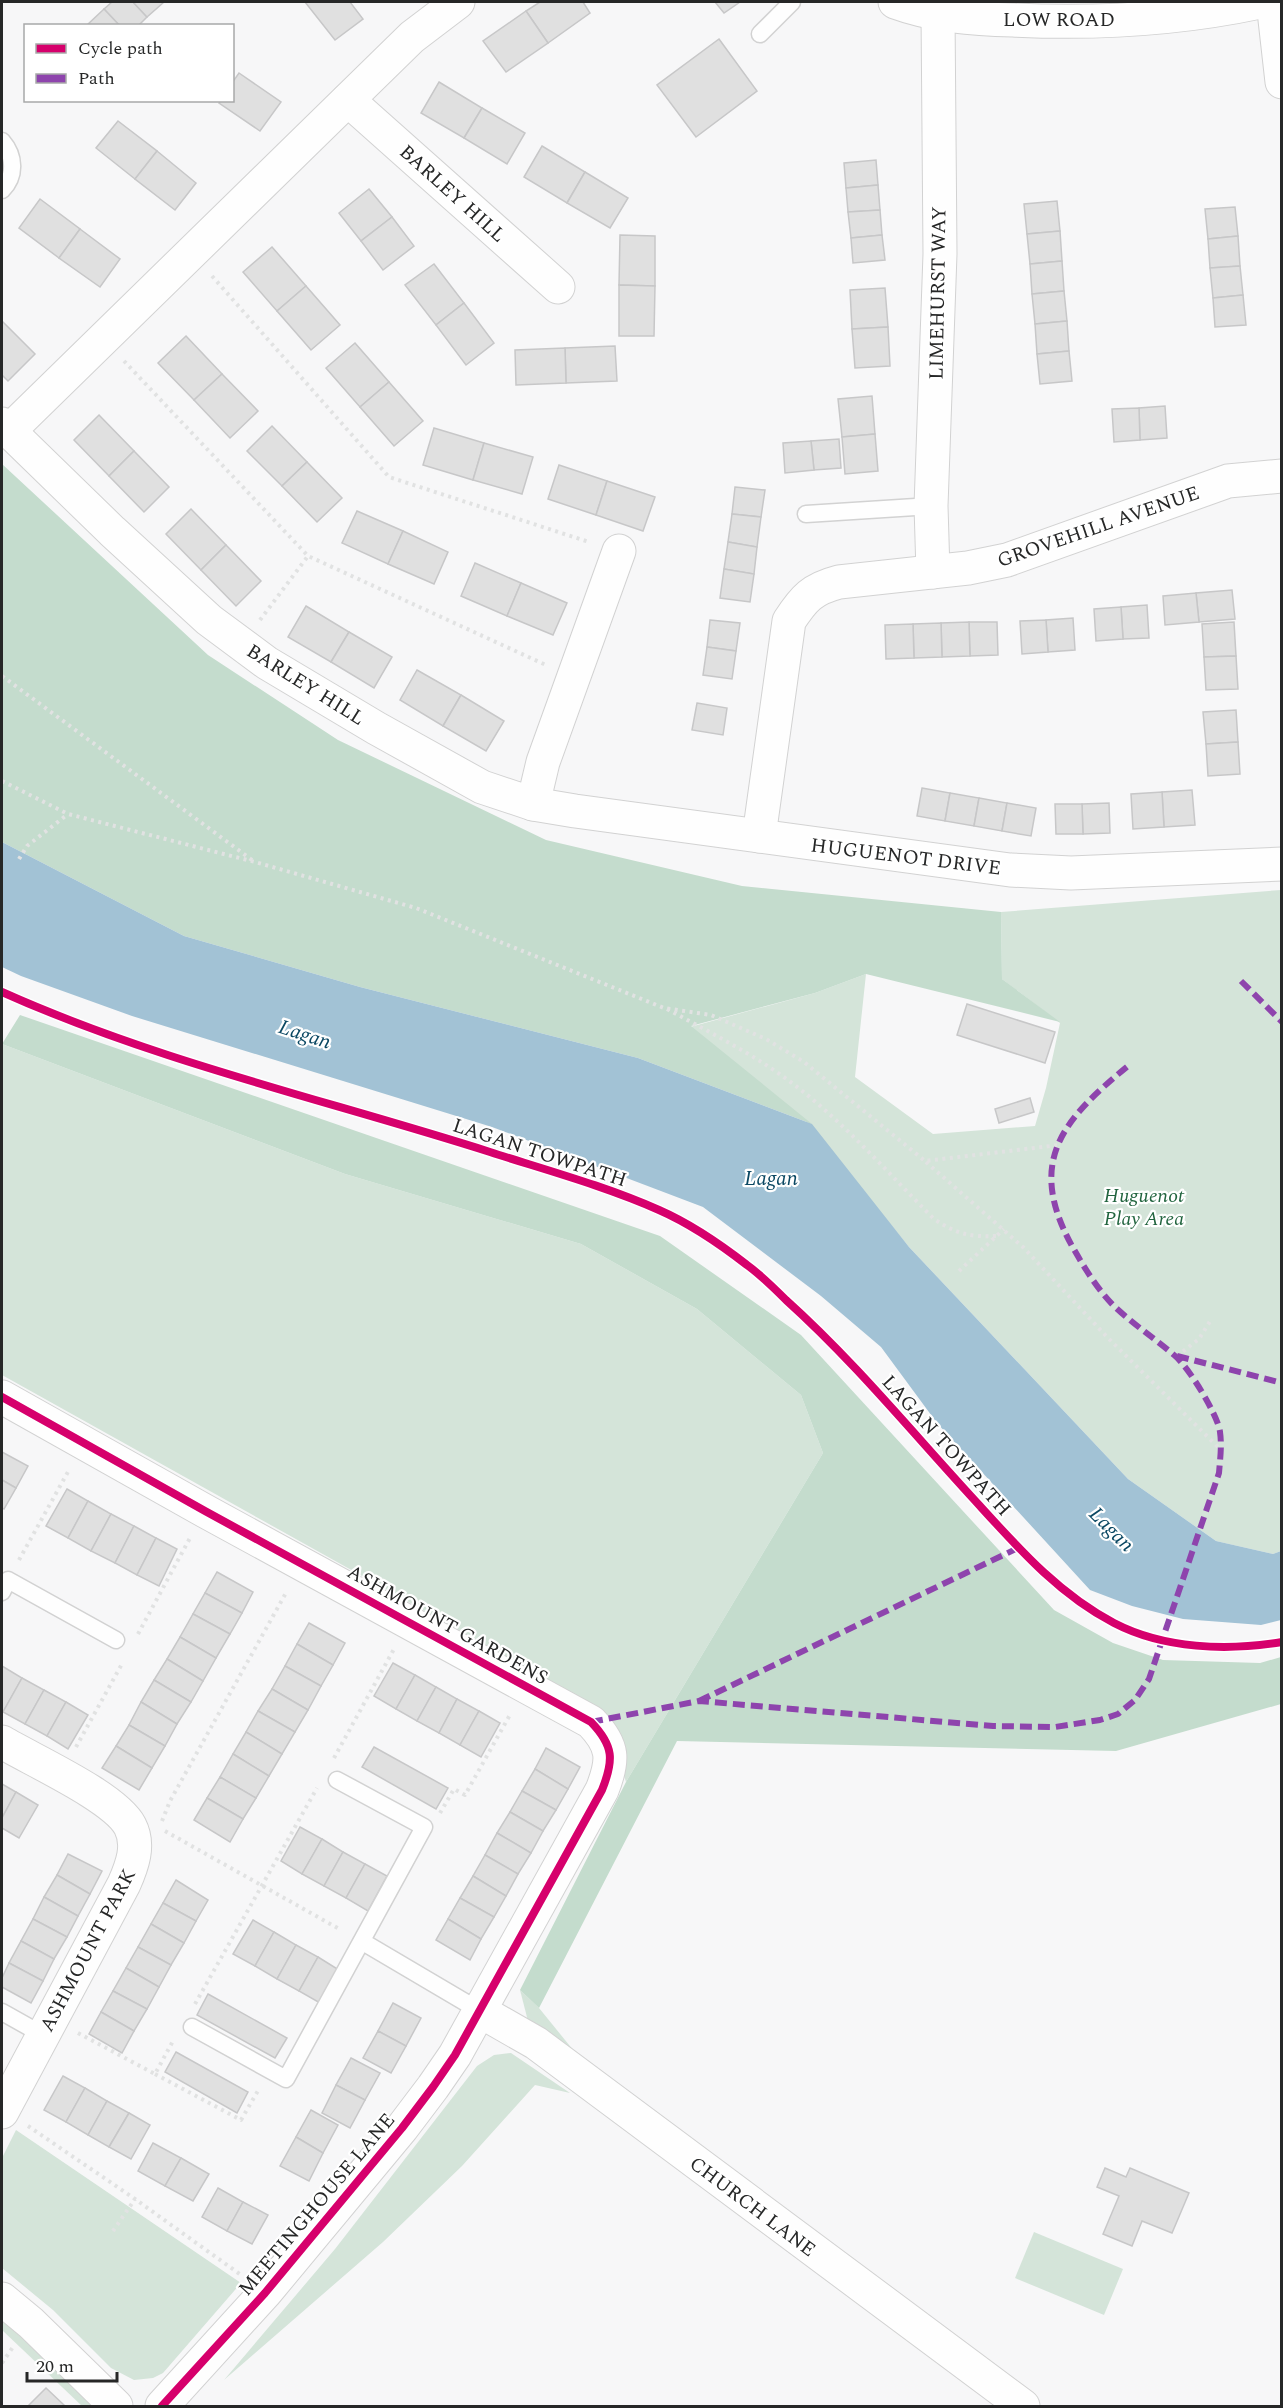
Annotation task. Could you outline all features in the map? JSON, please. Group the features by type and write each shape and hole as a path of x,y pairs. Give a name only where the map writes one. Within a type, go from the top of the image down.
{"street":[{"name":"BARLEY HILL","path":"458,2 412,37 104,340 5,428 209,620 241,644 277,669 482,787 534,804"},
{"name":"LOW ROAD","path":"895,2 938,13 975,19 1037,11 1132,18 1235,7 1260,2"},
{"path":"1273,2 1281,82"},
{"name":"LIMEHURST WAY","path":"933,572 931,506 940,254 938,13"},
{"name":"BARLEY HILL","path":"348,100 558,286"},
{"name":"GROVEHILL AVENUE","path":"759,836 789,621 801,601 819,587 839,582 968,568 1007,560 1228,481 1281,476"},
{"path":"534,804 543,762 619,551"},
{"name":"HUGUENOT DRIVE","path":"534,804 1010,870 1071,873 1281,864"},
{"name":"ASHMOUNT GARDENS","path":"2,1397 591,1722 608,1743 611,1756 610,1770 596,1800 480,2011"},
{"name":"ASHMOUNT PARK","path":"2,1742 103,1799 120,1812 131,1828 135,1847 133,1865 124,1884 2,2110"},
{"name":"MEETINGHOUSE LANE","path":"162,2406 265,2293 402,2128 455,2055 480,2011"},
{"name":"CHURCH LANE","path":"480,2011 536,2043 1023,2406"},
{"path":"2,2298 116,2406"}],"lane":[{"path":"760,34 792,2"},
{"path":"2,141 10,150 13,165 10,182 2,190"},
{"path":"806,514 931,506"},
{"path":"5,1586 116,1640"},
{"path":"186,2025 286,2079 424,1827 337,1780"},
{"path":"363,1942 480,2011"},
{"path":"2,2012 47,2027"}],"path":[{"path":"192,253 389,477 619,551"},
{"path":"104,340 308,556 574,678"},
{"path":"241,644 308,556"},
{"path":"2,676 255,862"},
{"path":"2,781 68,814 255,862 416,908 664,1008 761,1063 800,1089 827,1112 934,1219 955,1232 973,1237 996,1236"},
{"path":"19,859 27,846 68,814"},
{"path":"664,1008 711,1015 766,1039 804,1062 833,1084 1004,1229 1107,1337 1221,1450"},
{"path":"925,1161 1059,1145"},
{"path":"958,1271 1004,1229"},
{"path":"1177,1356 1199,1339 1212,1318"},
{"path":"5,1586 84,1443"},
{"path":"302,1564 170,1802 159,1827 363,1942"},
{"path":"331,1763 410,1622"},
{"path":"424,1827 436,1820 454,1789 465,1795 526,1686"},
{"path":"155,2074 186,2025 319,1784"},
{"path":"47,2027 155,2074 242,2120 269,2069"},
{"path":"2,2110 135,2199 265,2293"},
{"path":"113,2231 135,2199"}],"green space":[{"path":"2,464 208,655 338,740 546,840 742,886 1001,912 1002,979 1060,1022 866,974 815,993 691,1026 812,1124 638,1058 360,987 184,936 2,842"},
{"name":"Huguenot Play Area","path":"1281,890 1281,1551 1273,1554 1216,1541 1128,1479 909,1247 805,1120 690,1027 815,993 866,974 855,1077 933,1134 1035,1126 1060,1023 1002,979 1001,912"},
{"path":"20,1015 660,1236 801,1335 1054,1610 1113,1643 1163,1660 1260,1663 1281,1657 1281,1704 1116,1751 677,1741 539,2008 520,1990 626,1782 823,1453 801,1395 697,1309 581,1244 345,1174 2,1044"},
{"path":"2,1044 345,1174 581,1244 697,1309 801,1395 823,1453 626,1782 612,1738 586,1701 2,1375"},
{"path":"520,1990 539,2008 578,2056 528,2021"},
{"path":"511,2053 570,2093 535,2085 462,2166 383,2242 224,2380 335,2249 477,2066 494,2055"},
{"path":"16,2130 241,2283 163,2373 153,2378 134,2380 111,2368 53,2310 2,2268 2,2158"},
{"path":"1034,2232 1123,2269 1104,2315 1015,2278"},
{"path":"2,2317 93,2406 82,2406 2,2330"}],"water":[{"name":"Lagan","path":"2,842 184,936 360,987 638,1058 812,1124 909,1247 1128,1479 1216,1541 1273,1554 1281,1551 1281,1620 1261,1625 1183,1619 1132,1606 1090,1590 937,1423 881,1347 821,1296 703,1207 492,1127 132,1016 2,967"}],"building":[{"path":"112,2 133,2 147,17 140,24 118,24 104,9"},
{"path":"133,2 164,2 147,17"},
{"path":"305,2 350,2 363,19 335,40"},
{"path":"540,2 583,2 590,13 548,43 526,11"},
{"path":"715,2 740,2 724,13"},
{"path":"104,9 118,24 88,24"},
{"path":"526,11 548,43 506,72 483,41"},
{"path":"719,39 757,91 696,137 657,85"},
{"path":"239,73 281,102 260,131 219,103 234,102 234,80"},
{"path":"439,82 482,108 464,138 421,113"},
{"path":"482,108 525,133 507,164 464,138"},
{"path":"118,121 157,151 135,179 96,148"},
{"path":"542,146 585,172 567,203 524,177"},
{"path":"157,151 196,183 175,210 135,179"},
{"path":"876,160 878,185 846,188 844,163"},
{"path":"585,172 628,198 610,228 567,203"},
{"path":"878,185 880,210 848,212 846,188"},
{"path":"369,189 392,217 361,241 339,213"},
{"path":"40,199 80,229 59,258 19,228"},
{"path":"1057,201 1060,231 1027,234 1024,204"},
{"path":"1235,207 1238,236 1208,239 1205,209"},
{"path":"880,210 882,235 851,238 848,212"},
{"path":"392,217 414,246 383,270 361,241"},
{"path":"80,229 120,259 100,287 59,258"},
{"path":"1060,231 1062,261 1030,264 1027,234"},
{"path":"620,235 655,236 655,286 619,285"},
{"path":"882,235 885,260 853,263 851,238"},
{"path":"1238,236 1240,266 1210,268 1208,239"},
{"path":"272,247 306,286 277,311 243,272"},
{"path":"1062,261 1064,291 1032,294 1030,264"},
{"path":"434,264 464,303 436,325 405,285"},
{"path":"1240,266 1243,295 1213,298 1210,268"},
{"path":"619,285 655,286 654,336 619,336"},
{"path":"306,286 340,325 311,350 277,311"},
{"path":"885,288 888,327 852,329 850,290"},
{"path":"1064,291 1067,321 1035,324 1032,294"},
{"path":"1243,295 1246,325 1215,327 1213,298"},
{"path":"464,303 494,343 466,365 436,325"},
{"path":"2,321 35,354 8,381 2,375"},
{"path":"1067,321 1069,351 1037,354 1035,324"},
{"path":"888,327 890,366 855,368 852,329"},
{"path":"186,336 222,374 194,400 158,363"},
{"path":"355,343 389,382 360,407 326,368"},
{"path":"615,346 617,381 566,383 565,348"},
{"path":"565,348 566,383 516,385 515,350"},
{"path":"1069,351 1072,381 1040,384 1037,354"},
{"path":"222,374 258,411 230,438 194,400"},
{"path":"389,382 423,421 394,446 360,407"},
{"path":"872,396 875,434 842,437 838,399"},
{"path":"1165,406 1167,438 1140,440 1139,408"},
{"path":"1139,408 1140,440 1114,442 1112,409"},
{"path":"99,415 134,451 109,476 74,440"},
{"path":"272,426 307,462 282,486 247,451"},
{"path":"434,428 484,443 473,480 423,465"},
{"path":"875,434 878,471 845,474 842,437"},
{"path":"839,439 841,468 814,470 811,441"},
{"path":"811,441 814,470 785,473 783,443"},
{"path":"484,443 533,457 522,494 473,480"},
{"path":"134,451 169,487 144,512 109,476"},
{"path":"307,462 342,498 317,522 282,486"},
{"path":"559,465 607,481 596,515 548,499"},
{"path":"607,481 655,497 643,531 596,515"},
{"path":"735,487 765,490 761,517 732,514"},
{"path":"191,509 226,545 201,570 166,534"},
{"path":"357,511 403,531 388,564 342,543"},
{"path":"732,514 761,517 757,547 728,542"},
{"path":"403,531 448,552 434,584 388,564"},
{"path":"728,542 757,547 754,574 724,569"},
{"path":"226,545 261,581 236,606 201,570"},
{"path":"475,563 521,583 507,616 461,596"},
{"path":"724,569 754,574 750,602 720,598"},
{"path":"521,583 567,603 553,635 507,616"},
{"path":"1232,590 1235,619 1199,622 1196,593"},
{"path":"1196,593 1199,622 1165,625 1163,596"},
{"path":"1147,605 1149,638 1123,639 1121,607"},
{"path":"306,606 349,632 331,662 288,637"},
{"path":"1121,607 1123,639 1096,641 1094,609"},
{"path":"1073,618 1075,650 1048,652 1046,620"},
{"path":"710,620 740,623 736,651 707,647"},
{"path":"1046,620 1048,652 1022,654 1020,621"},
{"path":"969,622 997,622 998,655 970,656"},
{"path":"969,622 970,656 942,657 941,623"},
{"path":"1234,622 1236,656 1204,657 1202,624"},
{"path":"941,623 942,657 914,658 913,624"},
{"path":"913,624 914,658 886,659 885,625"},
{"path":"349,632 392,657 374,688 331,662"},
{"path":"707,647 736,651 732,679 703,675"},
{"path":"1236,656 1238,689 1206,690 1204,657"},
{"path":"417,670 461,695 443,726 400,700"},
{"path":"461,695 504,721 486,751 443,726"},
{"path":"697,703 727,708 723,735 692,730"},
{"path":"1236,710 1238,742 1206,744 1203,712"},
{"path":"1238,742 1240,774 1208,776 1206,744"},
{"path":"922,788 950,793 945,821 917,816"},
{"path":"1192,790 1195,825 1164,827 1162,792"},
{"path":"1162,792 1164,827 1133,829 1131,794"},
{"path":"950,793 979,798 974,826 945,821"},
{"path":"979,798 1007,803 1002,831 974,826"},
{"path":"1007,803 1036,808 1031,836 1002,831"},
{"path":"1109,803 1110,833 1083,834 1082,804"},
{"path":"1055,804 1082,804 1083,834 1056,834"},
{"path":"967,1004 1055,1032 1045,1063 957,1035"},
{"path":"1030,1098 1034,1112 999,1123 995,1109"},
{"path":"2,1452 28,1466 16,1488 2,1480"},
{"path":"2,1480 16,1488 4,1509 2,1508"},
{"path":"67,1489 88,1501 68,1538 46,1526"},
{"path":"88,1501 111,1514 91,1551 68,1538"},
{"path":"111,1514 134,1526 115,1563 91,1551"},
{"path":"134,1526 156,1538 137,1575 115,1563"},
{"path":"156,1538 177,1549 159,1586 137,1575"},
{"path":"217,1572 253,1592 242,1613 205,1593"},
{"path":"205,1593 242,1613 230,1634 193,1614"},
{"path":"193,1614 230,1634 216,1658 180,1637"},
{"path":"309,1623 345,1643 333,1665 297,1644"},
{"path":"180,1637 216,1658 203,1681 167,1659"},
{"path":"297,1644 333,1665 321,1686 285,1666"},
{"path":"167,1659 203,1681 191,1702 154,1680"},
{"path":"393,1663 415,1675 396,1709 374,1696"},
{"path":"2,1666 22,1678 3,1712 2,1711"},
{"path":"285,1666 321,1686 308,1710 272,1689"},
{"path":"415,1675 436,1687 417,1721 396,1709"},
{"path":"22,1678 44,1690 25,1724 3,1712"},
{"path":"154,1680 191,1702 177,1724 141,1702"},
{"path":"436,1687 457,1699 439,1733 417,1721"},
{"path":"272,1689 308,1710 295,1732 258,1711"},
{"path":"44,1690 66,1702 47,1736 25,1724"},
{"path":"457,1699 479,1711 460,1745 439,1733"},
{"path":"66,1702 88,1715 68,1749 47,1736"},
{"path":"141,1702 177,1724 165,1746 129,1725"},
{"path":"258,1711 295,1732 282,1754 246,1732"},
{"path":"479,1711 500,1723 481,1757 460,1745"},
{"path":"129,1725 165,1746 152,1768 116,1746"},
{"path":"246,1732 282,1754 269,1776 233,1754"},
{"path":"116,1746 152,1768 139,1790 102,1768"},
{"path":"374,1747 448,1788 436,1809 362,1767"},
{"path":"546,1748 580,1767 568,1789 535,1769"},
{"path":"233,1754 269,1776 256,1798 220,1777"},
{"path":"535,1769 568,1789 556,1810 522,1791"},
{"path":"220,1777 256,1798 243,1819 207,1798"},
{"path":"2,1784 16,1792 2,1818"},
{"path":"522,1791 556,1810 543,1831 510,1812"},
{"path":"16,1792 38,1805 19,1838 2,1828 2,1818"},
{"path":"207,1798 243,1819 230,1842 194,1820"},
{"path":"510,1812 543,1831 531,1853 497,1833"},
{"path":"300,1827 322,1839 302,1874 281,1861"},
{"path":"497,1833 531,1853 518,1874 485,1855"},
{"path":"322,1839 343,1852 324,1886 302,1874"},
{"path":"343,1852 365,1864 346,1898 324,1886"},
{"path":"68,1854 102,1871 90,1894 57,1875"},
{"path":"485,1855 518,1874 506,1896 473,1876"},
{"path":"365,1864 387,1876 368,1911 346,1898"},
{"path":"57,1875 90,1894 78,1916 44,1897"},
{"path":"473,1876 506,1896 494,1917 460,1898"},
{"path":"176,1880 208,1900 196,1921 163,1903"},
{"path":"44,1897 78,1916 67,1937 33,1919"},
{"path":"460,1898 494,1917 481,1939 448,1919"},
{"path":"163,1903 196,1921 184,1943 151,1924"},
{"path":"33,1919 67,1937 54,1959 21,1941"},
{"path":"448,1919 481,1939 470,1960 436,1940"},
{"path":"253,1920 274,1932 255,1966 233,1954"},
{"path":"151,1924 184,1943 171,1965 138,1947"},
{"path":"274,1932 296,1945 277,1979 255,1966"},
{"path":"21,1941 54,1959 43,1981 9,1963"},
{"path":"296,1945 318,1957 299,1991 277,1979"},
{"path":"138,1947 171,1965 159,1987 126,1968"},
{"path":"318,1957 339,1970 320,2003 299,1991"},
{"path":"9,1963 43,1981 31,2003 2,1987 2,1978"},
{"path":"126,1968 159,1987 147,2009 113,1991"},
{"path":"113,1991 147,2009 134,2031 101,2012"},
{"path":"208,1994 287,2038 275,2058 197,2015"},
{"path":"393,2003 421,2018 406,2046 378,2031"},
{"path":"101,2012 134,2031 122,2053 89,2034"},
{"path":"378,2031 406,2046 391,2073 363,2058"},
{"path":"176,2052 248,2092 237,2113 165,2072"},
{"path":"351,2058 380,2073 365,2100 336,2085"},
{"path":"63,2076 85,2088 66,2122 44,2110"},
{"path":"336,2085 365,2100 350,2128 322,2113"},
{"path":"85,2088 107,2101 88,2135 66,2122"},
{"path":"107,2101 129,2113 109,2147 88,2135"},
{"path":"311,2110 338,2125 323,2153 296,2137"},
{"path":"129,2113 150,2125 131,2159 109,2147"},
{"path":"296,2137 323,2153 309,2181 280,2166"},
{"path":"153,2143 181,2158 165,2186 138,2171"},
{"path":"181,2158 209,2174 193,2201 165,2186"},
{"path":"1105,2168 1126,2177 1130,2168 1189,2193 1172,2233 1142,2221 1132,2246 1103,2234 1119,2196 1097,2187"},
{"path":"218,2188 243,2202 227,2231 202,2217"},
{"path":"243,2202 268,2215 252,2244 227,2231"},
{"path":"46,2388 65,2406 28,2406"}],"marked path":[{"path":"1241,981 1282,1022"},
{"path":"591,1722 699,1701 993,1726 1055,1727 1100,1720 1118,1714 1135,1700 1149,1679 1219,1473 1221,1442 1214,1414 1187,1369 1174,1355 1114,1306 1096,1285 1072,1246 1058,1216 1052,1190 1052,1166 1058,1145 1069,1125 1085,1105 1128,1066"},
{"path":"1177,1356 1282,1383"},
{"path":"699,1701 1018,1548"}],"cycle path":[{"name":"LAGAN TOWPATH","path":"2,992 61,1017 182,1060 575,1179 639,1201 671,1216 716,1242 772,1286 861,1375 1010,1539 1058,1585 1094,1612 1133,1632 1175,1643 1218,1647 1282,1642"},
{"path":"2,1397 591,1722 604,1739 610,1754 609,1770 602,1790 455,2055 402,2128 265,2293 162,2406"}]}
